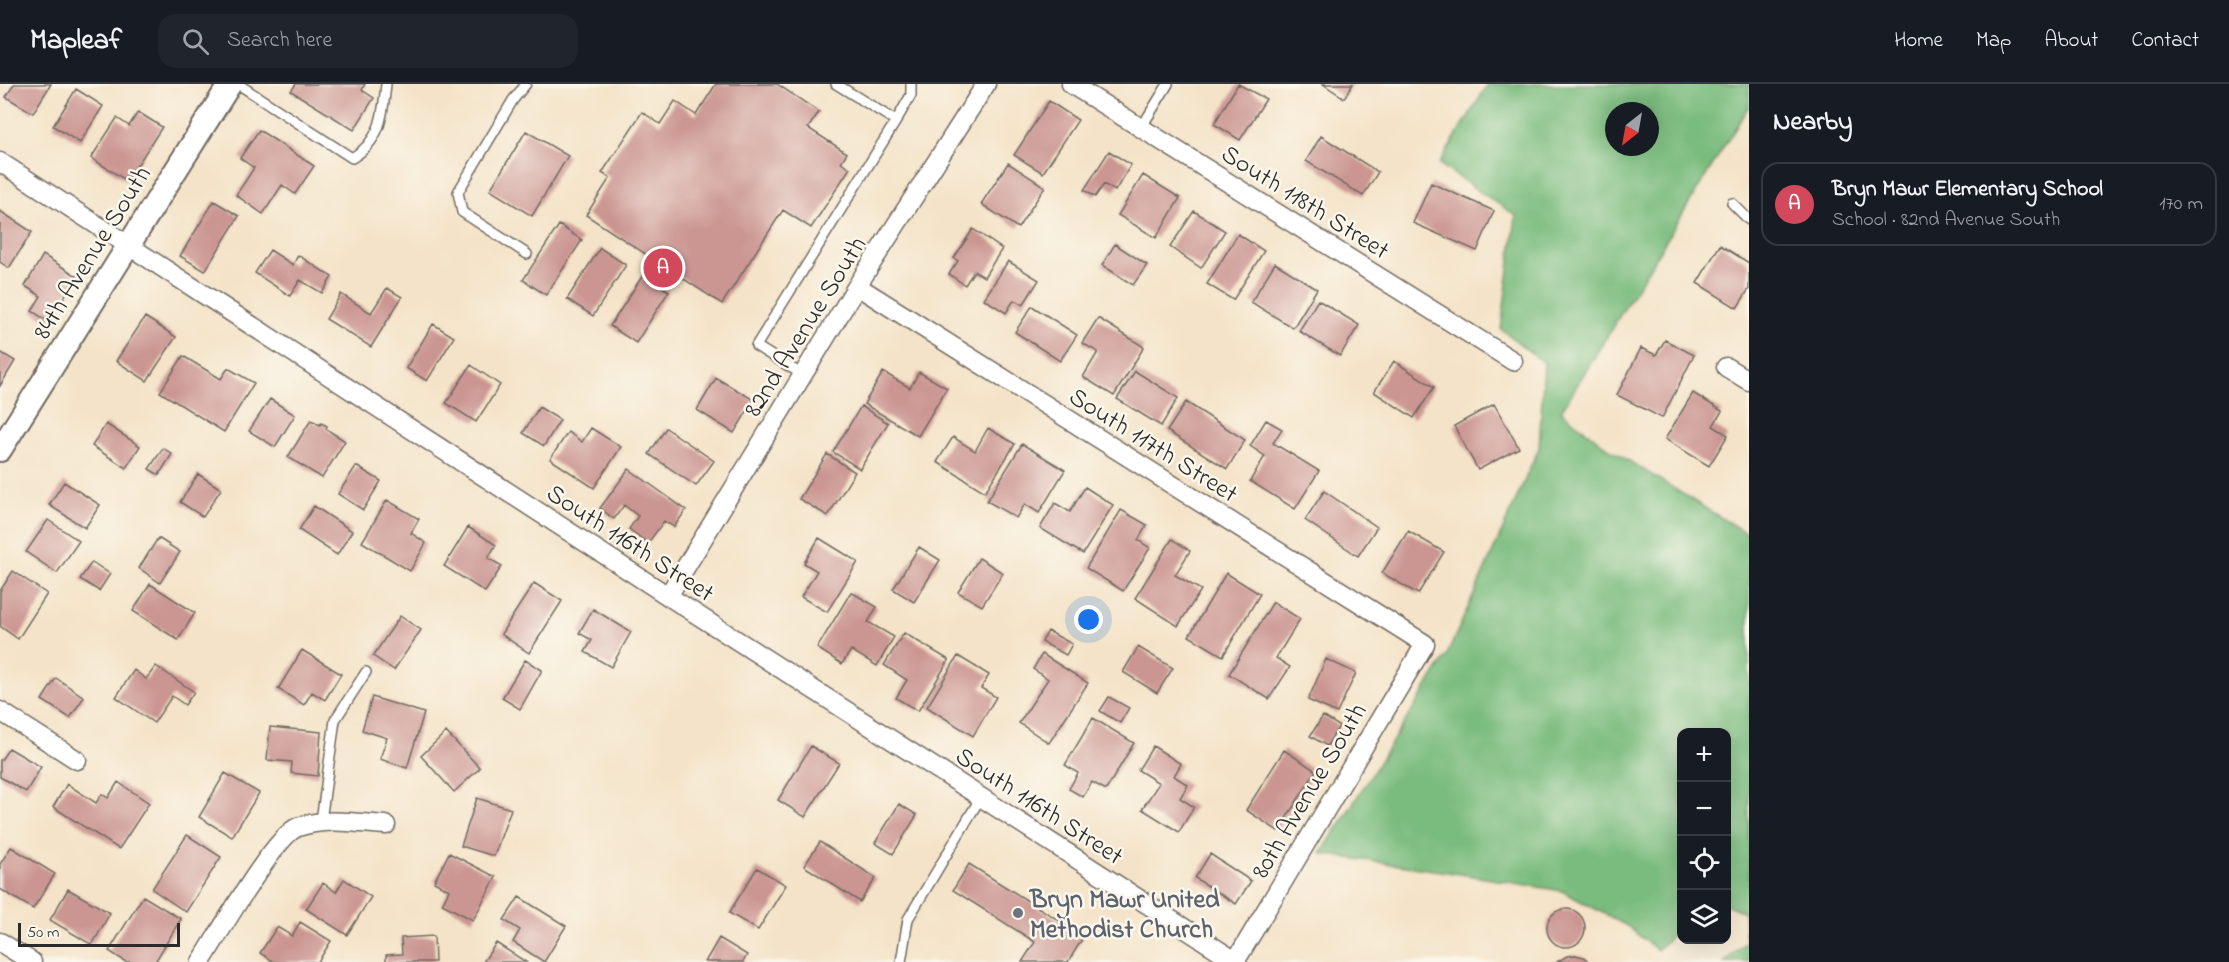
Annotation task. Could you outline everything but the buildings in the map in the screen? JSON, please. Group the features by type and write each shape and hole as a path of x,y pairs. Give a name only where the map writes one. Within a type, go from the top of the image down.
{"street":[{"name":"84th Avenue South","path":"0,450 230,84"},
{"name":"82nd Avenue South","path":"668,596 857,286 986,84"},
{"name":"South 118th Street","path":"1071,84 1513,361"},
{"name":"South 116th Street","path":"0,162 1235,962"},
{"name":"South 117th Street","path":"857,286 1425,644"},
{"path":"1726,367 1749,381"},
{"name":"80th Avenue South","path":"1235,962 1425,644"},
{"path":"0,711 77,760"},
{"path":"201,962 257,872 280,842 295,828 321,821 386,825"},
{"path":"0,942 32,962"}],"lane":[{"path":"238,84 352,158 366,150 382,118 386,84"},
{"path":"526,84 513,100 458,192 462,212 527,254"},
{"path":"836,84 896,121"},
{"path":"803,375 756,346 896,121 911,95 912,84"},
{"path":"1141,128 1168,84"},
{"path":"1732,203 1749,220"},
{"path":"321,821 335,720 366,672"},
{"path":"901,962 908,919 981,797"}],"green space":[{"path":"1488,84 1749,84 1749,106 1561,411 1608,448 1749,535 1749,962 1724,962 1746,942 1744,912 1731,907 1731,728 1677,728 1677,931 1657,950 1627,926 1562,891 1321,854 1446,657 1539,448 1544,363 1501,329 1516,216 1439,164"}],"place":[{"name":"Bryn Mawr Elementary School","path":"663,268"},
{"name":"Bryn Mawr United Methodist Church","path":"1018,913"}]}
